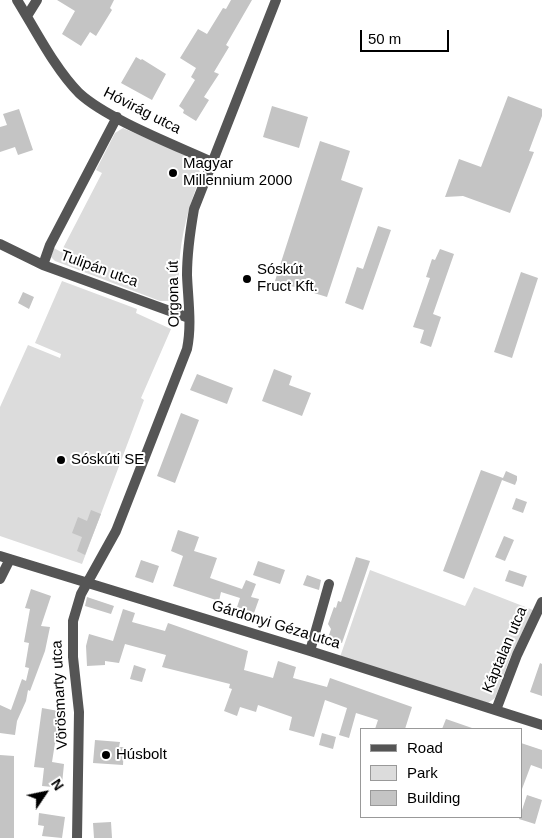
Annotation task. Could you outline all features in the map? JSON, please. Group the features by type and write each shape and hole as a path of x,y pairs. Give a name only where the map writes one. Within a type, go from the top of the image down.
{"street":[{"name":"Hóvirág utca","path":"17,0 67,80 86,98 117,117 212,162"},
{"path":"27,16 37,0"},
{"name":"Orgona út","path":"87,583 116,531 187,349 190,333 188,239 194,209 276,0"},
{"path":"43,265 50,245 117,117"},
{"name":"Tulipán utca","path":"0,244 43,265 189,318"},
{"path":"0,579 5,558"},
{"name":"Gárdonyi Géza utca","path":"5,558 310,651 542,725"},
{"name":"Vörösmarty utca","path":"78,838 79,712 72,637 76,608 87,583"},
{"path":"310,651 329,584"},
{"name":"Káptalan utca","path":"496,710 516,655 542,602"}],"green space":[{"path":"123,128 195,159 201,175 189,209 184,231 180,255 179,289 173,301 160,301 55,261 51,257 54,248 61,252 102,173 96,170 115,133"},
{"name":"Sóskúti SE","path":"62,281 137,309 136,313 171,329 141,398 144,400 82,564 0,536 0,407 28,345 60,358 61,354 35,343"},
{"path":"370,570 465,606 474,587 533,610 510,658 495,698 488,703 340,657"}],"building":[{"path":"57,0 114,0 110,8 112,10 96,36 90,32 81,46 62,34 75,11"},
{"path":"231,0 252,0 226,45 229,47 214,72 219,74 204,97 209,100 196,121 183,113 184,110 179,106 195,80 191,77 196,68 180,58 198,29 207,34 223,8 226,9"},
{"path":"136,57 166,74 152,100 121,83"},
{"path":"508,96 542,109 542,116 529,151 534,152 510,213 463,196 445,197 459,159 481,167"},
{"path":"272,106 308,117 299,148 263,137"},
{"path":"19,109 33,150 18,155 15,147 0,152 0,127 7,125 3,114"},
{"path":"320,141 350,151 341,180 363,188 327,297 275,281"},
{"path":"378,226 391,230 363,310 345,303 357,267 363,269"},
{"path":"440,249 454,254 433,314 441,317 431,347 420,343 424,330 413,327 430,278 426,277 432,259 435,260"},
{"path":"521,272 538,278 512,358 494,352"},
{"path":"23,292 34,297 29,309 18,303"},
{"path":"274,369 292,376 289,385 311,393 302,416 262,401"},
{"path":"197,374 233,388 227,404 190,390"},
{"path":"181,413 199,420 175,483 157,476"},
{"path":"481,470 503,478 506,471 517,476 517,480 515,485 502,480 464,579 443,571"},
{"path":"516,498 527,502 523,513 512,509"},
{"path":"91,510 101,514 85,555 77,551 82,537 72,533 78,517 87,521"},
{"path":"178,530 199,537 194,551 217,558 210,578 242,589 246,580 256,584 251,597 259,599 254,613 237,607 240,598 221,592 219,601 173,586 183,556 171,551"},
{"path":"504,536 514,540 505,561 495,557"},
{"path":"356,557 370,561 342,643 328,638 331,629 328,624 334,607 336,608 338,601 341,602"},
{"path":"141,560 159,566 153,583 135,577"},
{"path":"258,561 285,570 280,584 253,575"},
{"path":"509,570 527,576 523,587 505,581"},
{"path":"307,575 321,580 319,590 303,585"},
{"path":"31,589 51,596 41,626 50,627 45,651 30,691 28,690 26,701 17,721 15,735 0,733 0,705 11,710 22,679 26,681 29,668 25,667 29,643 24,642 30,609 25,608"},
{"path":"87,597 114,606 111,614 85,606"},
{"path":"123,609 135,613 132,622 165,631 168,623 248,651 244,670 273,678 278,661 296,667 293,678 327,687 330,678 412,707 405,728 375,728 378,720 356,713 349,738 339,735 347,708 325,700 314,737 289,730 292,717 258,705 256,712 240,707 237,716 224,711 232,689 229,688 230,684 162,667 166,655 125,644 119,663 105,661 105,665 87,666 86,646 89,634 113,641"},
{"path":"540,663 542,664 542,696 530,692"},
{"path":"134,665 146,669 142,682 130,679"},
{"path":"42,708 64,712 61,735 58,744 55,743 52,762 64,764 62,784 53,783 53,787 42,786 44,768 34,767"},
{"path":"446,719 472,728 442,728"},
{"path":"322,733 336,737 333,749 319,745"},
{"name":"Húsbolt","path":"95,740 120,742 119,747 124,747 123,765 93,763"},
{"path":"522,743 542,750 542,769 531,765 522,789"},
{"path":"0,755 14,756 14,838 0,838"},
{"path":"527,795 542,800 535,824 519,819 522,818 522,810"},
{"path":"39,813 65,817 62,838 42,836 44,826 38,825"},
{"path":"111,822 112,838 94,838 93,823"}],"place":[{"name":"Magyar Millennium 2000","path":"173,173"},
{"name":"Sóskút Fruct Kft.","path":"247,279"},
{"name":"Sóskúti SE","path":"61,460"},
{"name":"Húsbolt","path":"106,755"}]}
